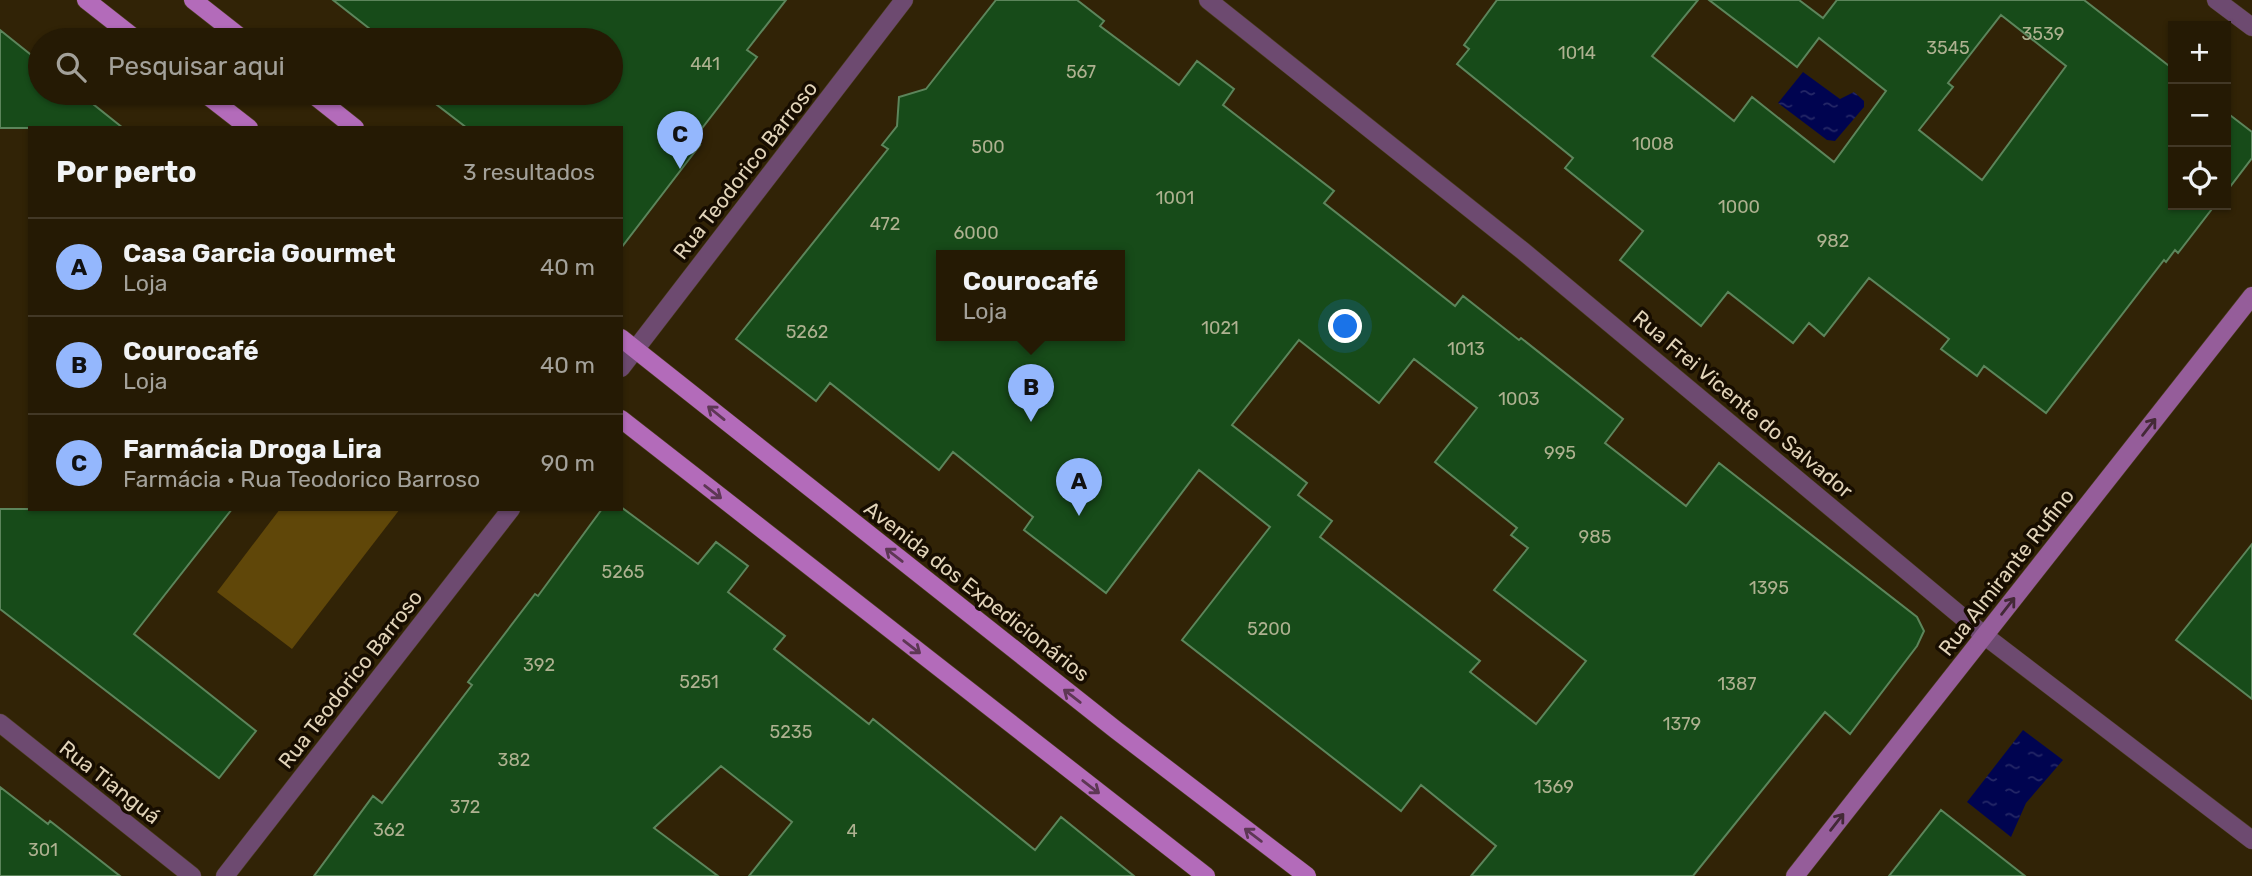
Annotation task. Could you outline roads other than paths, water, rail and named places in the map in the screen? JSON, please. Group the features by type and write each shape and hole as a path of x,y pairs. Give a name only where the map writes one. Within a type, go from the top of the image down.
{"main road":[{"path":"86,0 122,28"},
{"path":"193,0 229,28"},
{"path":"219,105 246,126"},
{"path":"326,105 352,126"},
{"name":"Avenida dos Expedicionários","path":"623,339 1105,722 1307,876"},
{"path":"623,421 1206,876"}],"street":[{"name":"Rua Teodorico Barroso","path":"623,365 904,0"},
{"name":"Rua Frei Vicente do Salvador","path":"1208,0 1523,251 1985,636 2252,840"},
{"path":"2216,0 2252,27"},
{"name":"Rua Almirante Rufino","path":"1795,876 2252,296"},
{"name":"Rua Teodorico Barroso","path":"225,876 509,511"},
{"name":"Rua Tianguá","path":"0,723 192,876"}],"water":[{"path":"1803,72 1840,99 1854,92 1864,101 1864,107 1835,141 1827,140 1778,103"},
{"path":"2023,730 2063,760 2026,803 2011,837 1967,802"}],"place":[{"name":"Farmácia Droga Lira","path":"680,169"},
{"name":"Courocafé","path":"1031,422"},
{"name":"Casa Garcia Gourmet","path":"1079,516"}]}
